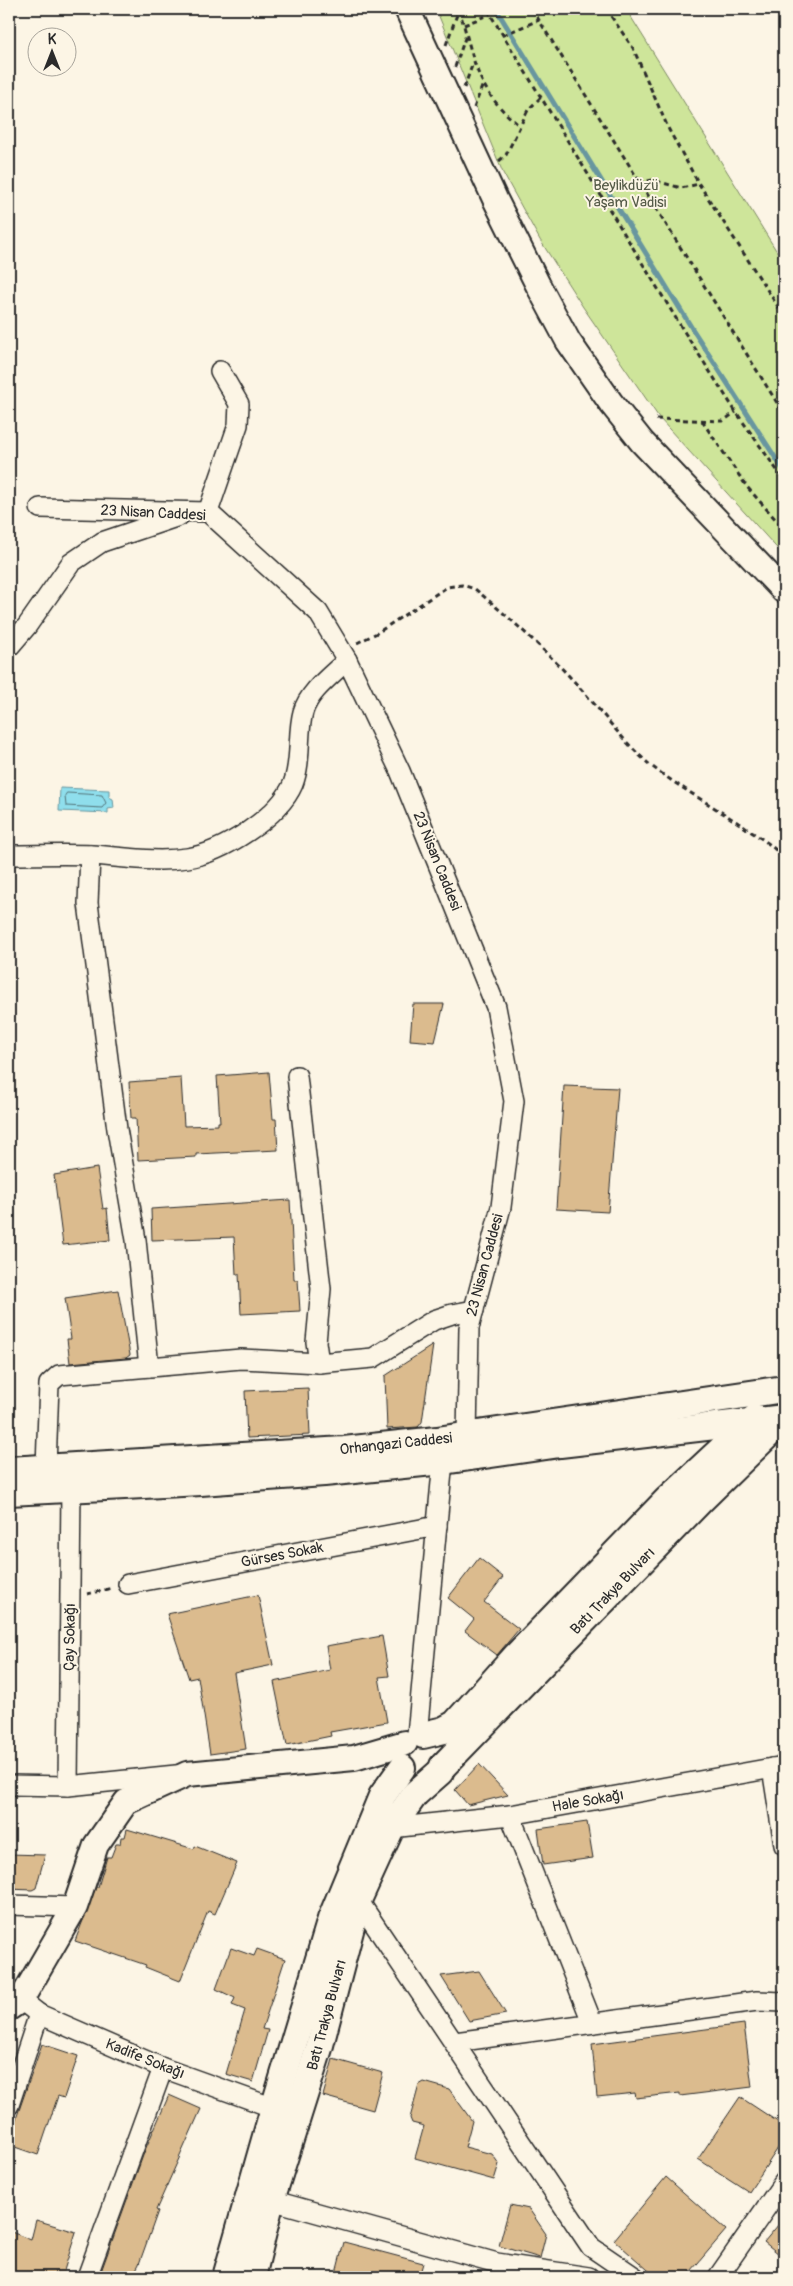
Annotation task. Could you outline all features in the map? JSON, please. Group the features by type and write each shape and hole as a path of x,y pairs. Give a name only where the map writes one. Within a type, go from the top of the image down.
{"main road":[{"name":"Orhangazi Caddesi","path":"9,1470 344,1450 467,1436 783,1391"},
{"name":"Batı Trakya Bulvarı","path":"226,2277 274,2108 332,1918 382,1796 410,1749 455,1724 517,1655 689,1480 753,1422 783,1391"},
{"name":"Batı Trakya Bulvarı","path":"753,1422 784,1419"},
{"name":"Batı Trakya Bulvarı","path":"252,2277 272,2200 320,2045 358,1900 391,1828 416,1794 701,1500 784,1419"},
{"name":"Orhangazi Caddesi","path":"9,1492 248,1479 443,1461 753,1422"},
{"path":"674,1431 686,1434 698,1444 700,1454 689,1480"},
{"path":"431,1736 442,1745 444,1752 442,1769 427,1780 420,1780 407,1774 410,1749 431,1736"}],"street":[{"path":"407,9 495,199 568,341 611,403 642,442 784,591"},
{"path":"9,647 27,626 70,563 102,542 200,512 238,425 239,404 220,371"},
{"name":"23 Nisan Caddesi","path":"40,508 200,512 318,612 343,654 400,771 496,1006 514,1101 501,1207 469,1328 467,1436"},
{"path":"9,855 90,855 162,860 189,858 227,844 273,813 293,784 300,751 303,712 313,694 343,654"},
{"path":"90,855 88,903 118,1129 136,1240 150,1367"},
{"path":"297,1076 321,1289 316,1342 319,1363"},
{"path":"46,1468 48,1384 59,1374 241,1359 319,1363 374,1358 434,1320 474,1310"},
{"path":"9,1785 68,1786 354,1758 410,1749 443,1461"},
{"name":"Çay Sokağı","path":"68,1786 71,1489"},
{"name":"Gürses Sokak","path":"128,1584 437,1526"},
{"path":"778,1767 784,1845"},
{"name":"Hale Sokağı","path":"391,1828 510,1815 778,1767"},
{"path":"9,2104 23,2008 75,1907 96,1845 126,1802 187,1774"},
{"path":"510,1815 592,2022"},
{"path":"358,1900 455,2042 516,2138 591,2247 636,2277"},
{"path":"9,1905 75,1907"},
{"path":"455,2042 757,2001 784,2002"},
{"name":"Kadife Sokağı","path":"23,2008 163,2068 274,2108"},
{"path":"87,2277 163,2068"},
{"path":"718,2277 784,2182"},
{"path":"272,2200 497,2263 589,2277"}],"path":[{"path":"459,9 473,62 483,84 501,109 520,126"},
{"path":"446,46 459,9"},
{"path":"487,9 670,308 736,412 784,480"},
{"path":"532,9 784,414"},
{"path":"606,9 633,48 669,130 699,184 784,316"},
{"path":"464,25 490,14"},
{"path":"503,34 539,20"},
{"path":"454,68 466,34"},
{"path":"463,90 473,62"},
{"path":"472,113 483,84"},
{"path":"506,155 528,110 542,96"},
{"path":"636,175 643,182 653,180 681,188 699,184"},
{"path":"656,419 723,421 736,412"},
{"path":"702,421 747,487 784,529"},
{"path":"343,654 447,587 462,585 476,589 546,652 581,688 614,729 657,770 710,803 782,854 784,860"},
{"path":"70,1598 128,1584"}],"green space":[{"name":"Beylikdüzü Yaşam Vadisi","path":"436,9 626,9 784,263 784,556 660,419 583,307 540,240 503,173"}],"water":[{"path":"60,788 109,790 109,797 113,799 114,808 108,809 108,813 59,811"}],"building":[{"path":"413,1004 444,1004 435,1042 410,1040"},
{"path":"269,1072 273,1119 276,1119 278,1150 196,1154 196,1157 138,1160 136,1118 131,1118 129,1082 181,1078 184,1126 218,1125 218,1122 220,1122 217,1076"},
{"path":"564,1086 618,1088 608,1212 556,1209"},
{"path":"97,1168 103,1209 107,1208 110,1240 63,1245 54,1175"},
{"path":"290,1200 294,1280 298,1280 300,1311 241,1314 239,1274 236,1274 234,1237 152,1240 151,1209"},
{"path":"118,1290 130,1355 126,1358 70,1363 67,1339 71,1339 65,1298"},
{"path":"433,1345 422,1422 418,1427 387,1429 385,1376"},
{"path":"308,1388 310,1435 247,1438 245,1391"},
{"path":"479,1558 503,1577 484,1602 519,1629 497,1655 465,1631 474,1619 448,1598"},
{"path":"258,1595 273,1665 234,1673 246,1749 210,1754 198,1677 189,1679 167,1614"},
{"path":"382,1636 389,1676 379,1677 387,1722 330,1732 331,1736 287,1745 274,1682 330,1670 326,1646"},
{"path":"479,1764 508,1795 468,1805 455,1790"},
{"path":"587,1822 593,1858 543,1865 538,1829"},
{"path":"127,1829 194,1849 195,1846 237,1863 215,1914 208,1911 180,1981 145,1967 146,1965 75,1941 96,1887 98,1887 107,1857 111,1857 116,1844 120,1844 121,1837 125,1837"},
{"path":"9,1854 45,1855 36,1888 32,1890 9,1889"},
{"path":"231,1948 254,1956 257,1949 285,1959 262,2029 268,2030 253,2082 226,2074 245,2010 232,2005 235,1998 216,1989"},
{"path":"479,1971 506,2014 469,2021 441,1976"},
{"path":"744,2024 752,2087 680,2096 680,2093 636,2098 635,2093 597,2097 592,2044"},
{"path":"42,2044 78,2056 64,2098 58,2096 38,2155 9,2145 9,2139"},
{"path":"333,2059 383,2073 373,2110 323,2096"},
{"path":"424,2082 449,2089 472,2121 465,2147 492,2154 499,2164 494,2180 415,2158 424,2126 412,2123 410,2118 419,2085"},
{"path":"169,2095 201,2109 156,2210 158,2211 139,2264 132,2277 99,2277 145,2150"},
{"path":"740,2097 784,2126 784,2139 749,2192 698,2159"},
{"path":"666,2177 726,2230 686,2277 656,2277 614,2240"},
{"path":"510,2205 529,2209 546,2234 540,2258 499,2246"},
{"path":"784,2218 784,2258 764,2242"},
{"path":"36,2220 76,2232 62,2277 9,2277 9,2231 31,2240"},
{"path":"344,2242 423,2263 419,2277 335,2277"}],"waterway":[{"path":"496,9 693,330 784,471"}]}
